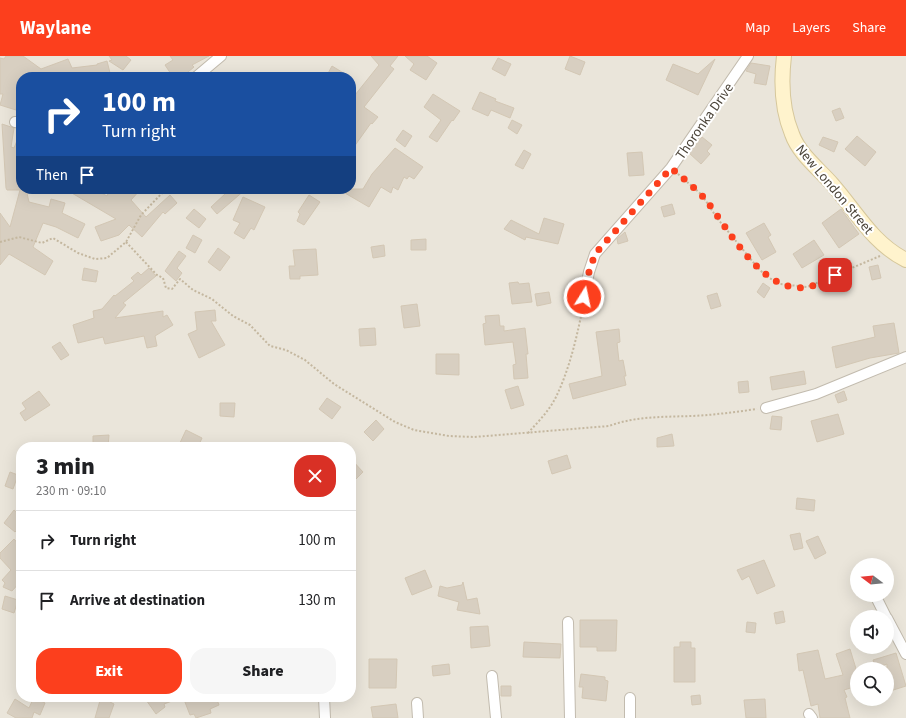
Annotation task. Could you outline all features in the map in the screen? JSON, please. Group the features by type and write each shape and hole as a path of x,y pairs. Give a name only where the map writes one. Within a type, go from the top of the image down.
{"street":[{"path":"202,72 221,56"},
{"name":"Thoronka Drive","path":"584,297 589,272 595,254 671,168 748,56"},
{"name":"New London Street","path":"784,56 784,104 792,134 797,145 881,244 906,260"},
{"path":"766,408 816,394 906,357"},
{"path":"568,622 570,718"},
{"path":"894,631 906,654"},
{"path":"492,676 496,718"},
{"path":"630,698 630,718"},
{"path":"324,702 325,718"},
{"path":"417,703 418,718"}],"path":[{"path":"671,168 702,195 718,218 758,268 766,276 780,284 807,287 892,251"},
{"path":"0,242 19,237 42,243 53,238 78,253 101,260 112,254 126,242 141,215 161,194"},
{"path":"126,242 157,275 163,278 166,288 172,289 180,279 183,280 193,290 212,299 233,316 250,326 270,346 286,350 305,360 334,384 395,422 414,430 449,436 474,437 528,434 609,426 624,421 654,417 700,416 766,408"},
{"path":"528,434 555,399 580,326 584,297"}],"shaded area":[{"path":"0,56 906,56 906,718 0,718"}],"building":[{"path":"6,56 23,56 41,69 68,59 72,68 97,65 107,61 110,72 16,72 16,110 0,105 3,94 0,94 0,58 4,59"},
{"path":"109,56 126,56 131,60 123,70 109,61 112,60"},
{"path":"170,56 209,56 192,65 194,67 188,72 170,72 165,65 173,60"},
{"path":"371,56 398,56 390,66 394,69 364,107 378,117 372,124 371,123 356,144 356,94 379,65"},
{"path":"405,56 427,56 437,63 426,80 410,70 414,64"},
{"path":"570,56 585,62 580,75 565,69"},
{"path":"498,58 511,64 505,76 492,69"},
{"path":"715,59 698,95 666,80 673,64 698,74"},
{"path":"751,63 770,66 766,85 754,83 756,74 746,71"},
{"path":"332,66 342,72 329,72"},
{"path":"480,92 496,99 495,101 514,108 510,118 491,110 488,116 472,109"},
{"path":"433,94 460,111 437,142 429,137 441,120 424,107"},
{"path":"840,108 844,118 836,121 832,111"},
{"path":"512,120 522,125 517,134 508,128"},
{"path":"2,124 14,128 11,147 14,148 16,143 16,190 7,190"},
{"path":"403,130 412,136 405,147 396,140"},
{"path":"857,136 876,152 865,166 845,149"},
{"path":"702,137 712,145 707,151 710,154 701,164 689,153"},
{"path":"823,137 838,142 834,152 819,145"},
{"path":"395,148 423,167 414,179 409,176 407,179 404,177 398,190 393,187 391,193 381,187 369,207 347,194 356,194 356,189 363,189 372,174"},
{"path":"524,150 531,154 523,169 515,165"},
{"path":"642,152 644,175 629,176 627,153"},
{"path":"19,194 27,194 29,202 49,207 51,199 65,203 62,213 85,224 78,238 56,227 43,223 33,247 53,261 45,275 9,254 0,265 0,213 10,227"},
{"path":"74,194 103,194 107,196 108,194 136,194 131,200 146,217 170,195 177,203 165,214 163,212 142,237 129,225 119,235 101,241 95,227 116,219"},
{"path":"225,194 240,194 217,214 211,207"},
{"path":"309,195 320,202 304,225 297,221 300,214 298,212"},
{"path":"243,197 265,207 254,230 251,228 244,239 234,233 240,223 233,220"},
{"path":"672,204 675,214 664,217 661,207"},
{"path":"194,209 206,219 199,228 186,218"},
{"path":"841,209 859,234 839,248 822,223"},
{"path":"544,218 564,224 558,244 526,237 525,240 504,229 511,220 539,234"},
{"path":"764,223 771,235 768,237 776,252 762,260 746,233"},
{"path":"625,232 628,241 618,244 617,239"},
{"path":"193,235 202,240 195,253 186,248"},
{"path":"426,239 426,250 411,250 411,240"},
{"path":"814,240 824,255 802,268 793,254"},
{"path":"384,245 385,256 373,258 371,247"},
{"path":"218,248 230,257 220,271 208,262"},
{"path":"316,249 318,275 300,276 300,279 290,279 289,266 295,266 293,250"},
{"path":"179,251 186,256 177,268 182,273 176,281 165,271"},
{"path":"878,265 881,278 872,280 869,267"},
{"path":"84,268 98,271 96,282 82,280"},
{"path":"149,268 156,276 123,303 126,305 115,318 163,311 163,317 167,315 173,325 155,336 157,346 147,348 144,336 105,344 103,337 78,343 73,325 94,318 93,311 102,309 114,295 115,296 134,281 131,278 138,272 141,275"},
{"path":"518,282 519,284 529,283 532,302 512,304 509,283"},
{"path":"763,283 770,288 764,298 757,292"},
{"path":"549,292 551,303 537,306 535,294"},
{"path":"717,293 721,306 711,309 707,296"},
{"path":"417,304 420,326 404,328 401,306"},
{"path":"215,310 216,321 211,321 225,345 199,358 188,334 197,330 195,312"},
{"path":"499,315 500,326 504,326 504,331 525,328 528,354 526,354 528,378 514,379 513,365 516,364 513,342 485,345 483,324 486,323 485,316"},
{"path":"894,323 899,353 870,358 836,368 832,347 875,337 873,326"},
{"path":"375,328 376,345 360,346 359,329"},
{"path":"619,329 620,342 617,343 619,361 623,360 626,385 573,399 569,384 602,376 596,332"},
{"path":"60,342 69,355 61,360 52,347"},
{"path":"436,354 459,354 459,375 436,374"},
{"path":"804,371 806,384 772,390 770,377"},
{"path":"748,381 749,392 739,393 738,382"},
{"path":"518,386 524,405 511,409 505,390"},
{"path":"39,391 50,405 25,421 20,413 26,409 22,403"},
{"path":"844,391 847,400 838,403 835,395"},
{"path":"327,398 341,407 332,419 319,409"},
{"path":"220,403 235,403 234,417 220,416"},
{"path":"838,414 844,434 817,442 811,421"},
{"path":"772,416 782,417 781,430 770,429"},
{"path":"376,420 384,429 373,441 364,432"},
{"path":"186,430 202,438 200,442 180,442"},
{"path":"672,434 674,446 657,447 657,438"},
{"path":"109,435 108,442 93,442 93,436"},
{"path":"567,455 571,468 552,474 548,461"},
{"path":"356,464 363,472 356,479"},
{"path":"10,472 16,474 16,481 13,489 5,486"},
{"path":"797,498 815,500 814,511 796,509"},
{"path":"14,510 16,512 15,532 4,523"},
{"path":"800,533 803,548 794,550 790,535"},
{"path":"818,536 826,553 815,559 806,541"},
{"path":"14,539 16,541 16,587 12,591 3,587 5,583 2,580 11,570 0,558 0,553"},
{"path":"764,560 775,586 757,594 749,576 742,580 737,570"},
{"path":"425,570 432,587 412,595 405,578"},
{"path":"463,582 467,600 477,598 480,614 457,610 459,602 438,596 440,586 447,588 462,585"},
{"path":"5,596 16,599 14,613 2,609"},
{"path":"783,611 785,622 776,624 774,613"},
{"path":"580,620 617,620 616,651 597,651 597,647 580,647"},
{"path":"747,622 756,623 755,633 746,632"},
{"path":"488,626 490,646 471,648 470,627"},
{"path":"524,642 561,644 560,658 523,657"},
{"path":"680,642 691,642 691,648 695,648 695,682 674,682 674,647 680,647"},
{"path":"850,649 850,654 852,654 854,662 850,662 850,688 844,690 847,697 845,698 850,718 820,718 818,704 811,706 803,670 799,671 797,654 818,650 825,679 843,675 836,654"},
{"path":"896,653 906,686 894,690 894,662 874,662 873,660"},
{"path":"369,659 397,659 396,688 369,688"},
{"path":"449,664 450,674 433,676 432,666"},
{"path":"581,674 605,677 605,680 608,681 606,701 582,698 583,687 579,687"},
{"path":"501,686 511,686 511,696 501,696"},
{"path":"700,695 701,704 692,705 691,696"},
{"path":"15,699 16,702 20,702 29,708 32,702 45,703 40,715 34,712 32,718 16,718 7,713"},
{"path":"765,699 766,718 746,718 744,700"},
{"path":"100,702 110,702 114,704 109,718 95,718"},
{"path":"148,702 169,702 164,704 165,707 156,714"},
{"path":"185,702 218,702 219,705 210,709 211,713 196,718 194,714 190,715"},
{"path":"396,704 398,718 373,718 371,707"}],"route":[{"path":"584,297 591,263 595,254 671,168 702,195 750,259 766,276 780,284 807,287 835,275"}]}
